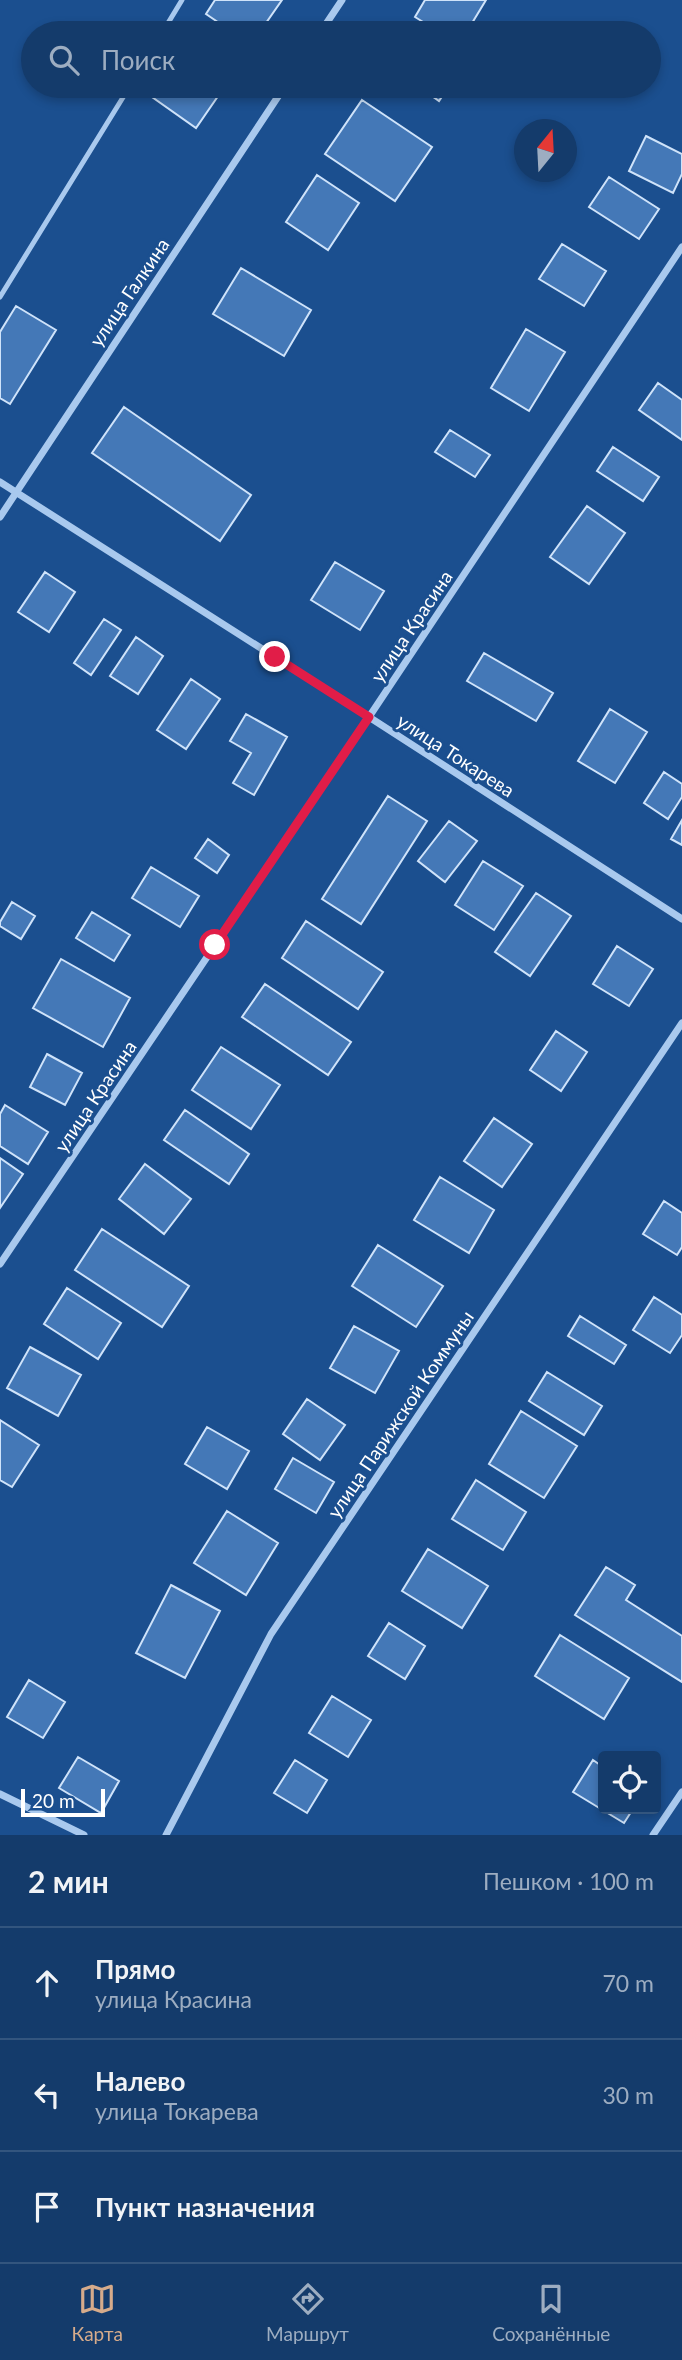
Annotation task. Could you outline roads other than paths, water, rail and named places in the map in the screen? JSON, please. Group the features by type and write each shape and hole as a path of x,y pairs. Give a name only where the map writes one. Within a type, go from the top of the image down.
{"street":[{"path":"328,21 342,0"},
{"name":"улица Галкина","path":"0,517 277,98"},
{"name":"улица Красина","path":"0,1264 682,247"},
{"name":"улица Токарева","path":"0,482 682,919"},
{"name":"улица Парижской Коммуны","path":"166,1835 271,1634 682,1023"},
{"path":"653,1835 682,1792"},
{"path":"0,1794 84,1835"}],"lane":[{"path":"170,21 183,0"},
{"path":"0,297 123,98"}]}
